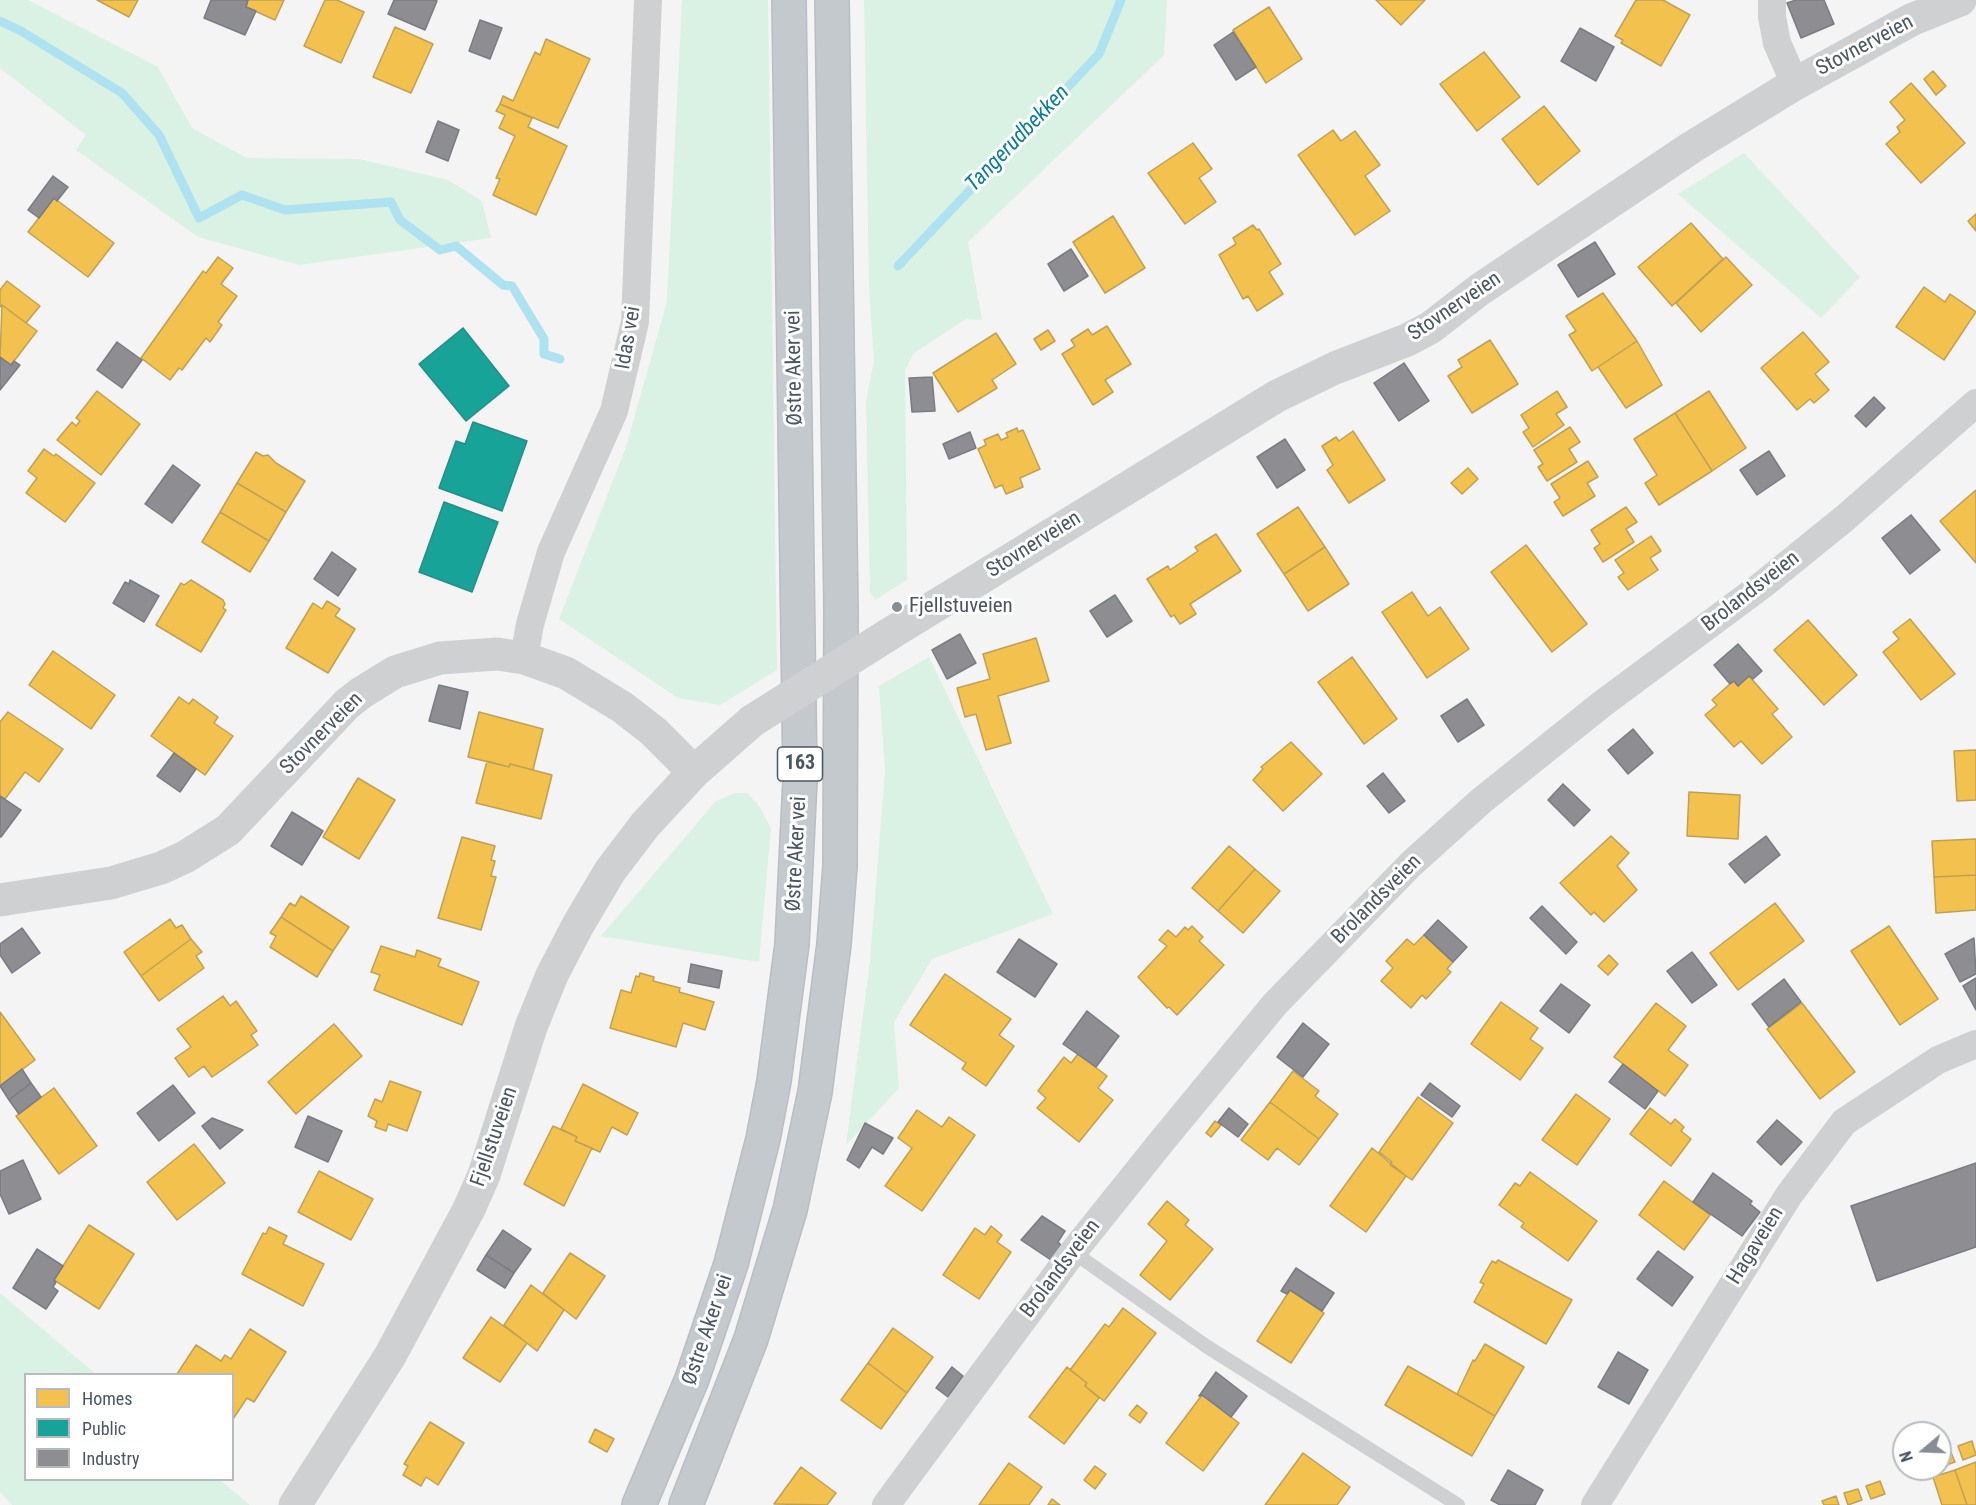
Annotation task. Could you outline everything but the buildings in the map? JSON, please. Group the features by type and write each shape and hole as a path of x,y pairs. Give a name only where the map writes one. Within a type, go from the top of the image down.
{"highway":[{"name":"Østre Aker vei","path":"639,1505 692,1379 731,1264 763,1139 774,1081 788,979 800,780 789,0"},
{"name":"Østre Aker vei","path":"686,1505 751,1339 790,1210 815,1092 834,944 840,866 841,609 832,0"}],"street":[{"name":"Idas vei","path":"524,658 530,624 551,552 614,411 635,322 648,0"},
{"path":"1772,0 1772,17 1777,43 1795,84"},
{"name":"Stovnerveien","path":"0,900 111,883 161,868 185,857 228,830 347,704 395,672 440,658 497,654 543,663 594,687 653,732 694,772 752,721 1277,396 1335,368 1407,340 1430,328 1479,290 1692,147 1795,84 1911,20 1960,0"},
{"name":"Brolandsveien","path":"886,1505 1073,1252 1275,1004 1411,864 1481,801 1602,704 1778,573 1976,403"},
{"name":"Fjellstuveien","path":"295,1505 390,1356 469,1209 484,1175 531,1027 552,975 578,925 610,871 645,825 694,772"},
{"name":"Hagaveien","path":"1594,1505 1789,1195 1844,1122 1938,1060 1976,1044"}],"lane":[{"path":"1073,1252 1206,1346 1458,1505"}],"green space":[{"path":"0,0 28,0 158,67 192,128 247,158 359,159 448,180 482,201 491,238 299,265 198,237 76,150 86,135 0,68"},
{"path":"682,0 768,0 777,670 720,705 678,698 559,619 626,447 667,301"},
{"path":"864,0 1167,0 1164,55 968,242 982,320 966,319 914,353 905,370 907,580 875,600 870,592 866,401 874,361 869,288"},
{"path":"1744,153 1860,277 1821,318 1678,194"},
{"path":"929,657 1053,914 932,959 894,1022 899,1088 846,1145 870,961 885,770 879,686"},
{"path":"735,793 747,793 759,806 771,828 759,962 601,936 716,801"},
{"path":"0,1293 95,1373 24,1373 24,1481 221,1481 250,1505 12,1505 0,1492"}],"waterway":[{"name":"Tangerudbekken","path":"898,266 1099,54 1121,0"},
{"name":"Tangerudbekken","path":"0,21 21,31 122,93 159,135 199,218 242,195 285,210 391,202 400,220 440,250 456,246 503,285 512,286 544,339 544,354 560,359"}],"place":[{"name":"Fjellstuveien","path":"897,607"}]}
